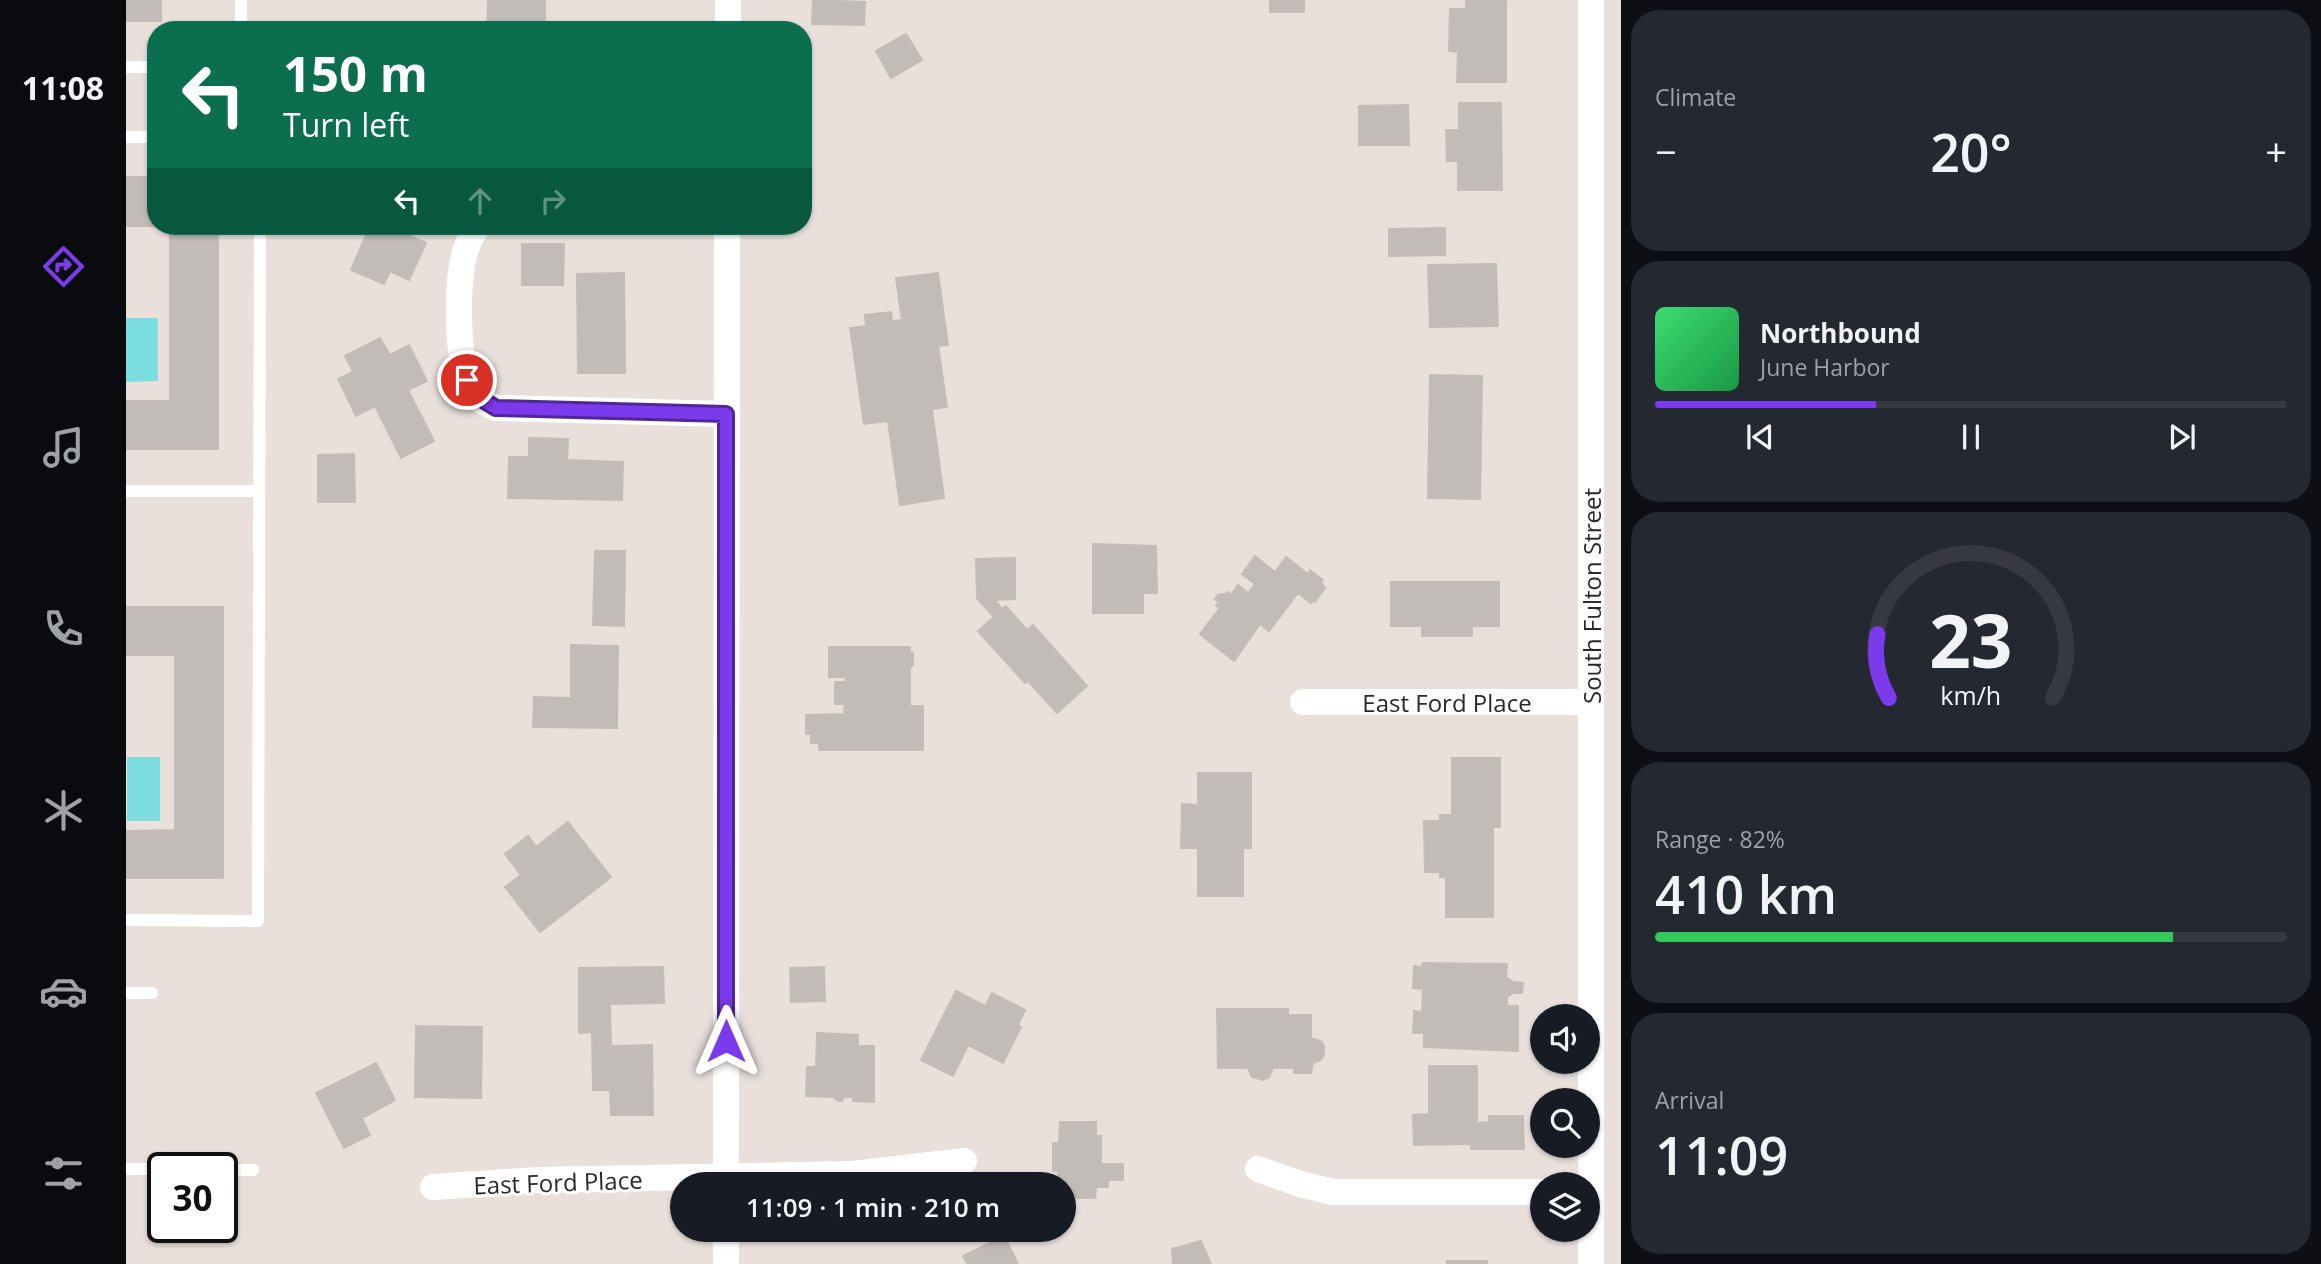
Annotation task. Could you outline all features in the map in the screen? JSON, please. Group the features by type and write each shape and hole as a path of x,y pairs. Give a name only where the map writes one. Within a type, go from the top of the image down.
{"street":[{"path":"728,0 728,21"},
{"name":"South Fulton Street","path":"1590,1172 1591,0"},
{"path":"472,235 463,259 459,303 461,357 473,394 480,400 496,408 726,414"},
{"path":"726,1172 727,235"},
{"name":"East Ford Place","path":"1303,702 1590,702"},
{"name":"East Ford Place","path":"870,1172 964,1161"},
{"path":"1258,1169 1332,1192 1530,1192"},
{"name":"East Ford Place","path":"433,1187 538,1180 670,1181"},
{"path":"726,1242 726,1264"},
{"name":"South Fulton Street","path":"1591,1242 1591,1264"}],"lane":[{"path":"241,0 241,21"},
{"path":"126,67 147,67"},
{"path":"126,137 147,137"},
{"path":"126,920 258,921 260,235"},
{"path":"126,491 259,491"},
{"path":"126,993 152,993"},
{"path":"126,1169 147,1169"},
{"path":"238,1170 253,1170"}],"water":[{"path":"126,318 158,318 158,381 126,382"},
{"path":"127,757 160,757 160,821 127,821"}],"building":[{"path":"126,0 161,0 161,21 126,21"},
{"path":"488,0 545,0 545,21 487,21"},
{"path":"813,0 865,2 864,25 812,24"},
{"path":"1270,0 1304,0 1304,12 1270,12"},
{"path":"1466,0 1506,0 1506,82 1457,82 1458,52 1449,51 1450,9 1466,9"},
{"path":"906,34 922,60 891,78 876,51"},
{"path":"1459,103 1501,103 1502,190 1458,190 1458,161 1447,161 1446,130 1459,130"},
{"path":"1408,105 1409,145 1359,145 1359,106"},
{"path":"126,177 147,177 147,226 126,226"},
{"path":"1445,228 1445,255 1389,256 1389,229"},
{"path":"170,235 218,235 218,449 126,449 126,401 170,401"},
{"path":"366,235 408,235 426,243 409,280 390,271 384,284 351,270"},
{"path":"522,244 564,244 563,285 522,285"},
{"path":"1496,264 1498,326 1430,327 1428,265"},
{"path":"624,273 625,373 578,373 577,274"},
{"path":"938,273 948,345 938,346 947,407 932,409 944,498 900,505 888,421 864,424 850,328 866,326 865,315 891,312 892,321 902,320 896,278"},
{"path":"380,338 390,355 409,345 427,381 408,390 434,441 401,458 375,406 356,416 338,379 353,372 345,356"},
{"path":"1430,375 1482,376 1480,499 1428,498"},
{"path":"529,438 568,439 567,460 623,462 622,500 508,498 509,457 529,457"},
{"path":"354,454 355,502 318,502 318,455"},
{"path":"1093,544 1156,546 1157,593 1143,593 1143,613 1093,613"},
{"path":"595,551 625,551 624,626 593,625"},
{"path":"1255,556 1275,572 1286,557 1308,574 1310,570 1323,580 1321,582 1325,588 1315,602 1313,600 1311,603 1298,593 1269,631 1260,624 1234,661 1200,634 1219,609 1216,605 1219,602 1215,599 1218,595 1225,595 1227,592 1231,595 1238,585 1248,593 1255,584 1242,574"},
{"path":"1015,558 1015,599 995,600 1002,609 1006,606 1027,630 1033,625 1087,686 1057,713 1028,681 1025,683 978,631 994,617 977,598 976,559"},
{"path":"1391,582 1499,582 1499,626 1472,626 1472,636 1422,636 1422,626 1391,626"},
{"path":"126,607 223,607 223,878 126,878 126,831 175,830 175,655 126,655"},
{"path":"571,645 618,646 617,728 533,727 534,697 571,698"},
{"path":"829,647 910,647 913,665 910,668 910,706 923,706 923,750 819,750 819,743 811,743 811,734 806,734 806,715 844,714 845,704 835,704 835,682 846,682 846,677 829,677"},
{"path":"1452,758 1500,758 1500,827 1493,827 1493,917 1446,917 1446,877 1440,877 1440,872 1425,872 1424,821 1440,821 1440,815 1452,815"},
{"path":"1198,773 1251,773 1251,848 1243,848 1243,896 1198,896 1198,848 1181,848 1182,804 1198,805"},
{"path":"568,822 611,877 540,932 505,887 521,875 505,854 528,836 536,847"},
{"path":"1423,963 1507,964 1506,977 1513,982 1523,983 1522,993 1513,993 1507,997 1507,1006 1518,1006 1518,1051 1424,1047 1424,1033 1413,1033 1414,1011 1422,1012 1423,989 1413,988 1414,966 1422,967"},
{"path":"663,967 664,1003 610,1004 611,1046 652,1045 653,1115 611,1115 610,1090 593,1090 592,1032 579,1033 579,968"},
{"path":"824,967 825,1001 791,1002 790,968"},
{"path":"956,991 985,1006 992,993 1025,1010 1018,1025 1021,1027 1003,1063 968,1045 953,1076 921,1060"},
{"path":"1217,1009 1288,1009 1288,1015 1311,1015 1311,1038 1321,1041 1324,1054 1321,1060 1313,1063 1311,1073 1294,1073 1294,1068 1273,1068 1269,1077 1263,1080 1252,1077 1248,1068 1218,1068"},
{"path":"416,1026 482,1027 481,1098 415,1097"},
{"path":"817,1033 858,1035 858,1046 874,1046 874,1102 853,1101 853,1097 844,1097 842,1101 838,1101 833,1097 806,1096 807,1067 816,1067"},
{"path":"376,1063 395,1100 362,1118 370,1135 344,1148 316,1093"},
{"path":"1429,1066 1477,1066 1477,1123 1489,1122 1489,1116 1523,1116 1524,1149 1471,1149 1471,1144 1414,1145 1413,1115 1429,1114"},
{"path":"1060,1122 1096,1122 1096,1136 1101,1136 1101,1164 1123,1164 1123,1180 1108,1180 1108,1187 1096,1187 1095,1198 1076,1198 1076,1172 1053,1171 1053,1143 1059,1143"},
{"path":"1201,1241 1211,1264 1173,1264 1172,1249"},
{"path":"992,1242 1007,1242 1018,1264 967,1264 963,1256"},
{"path":"1447,1261 1487,1261 1487,1264 1447,1264"}],"route":[{"path":"467,380 473,394 496,408 726,414 726,1041"}]}
